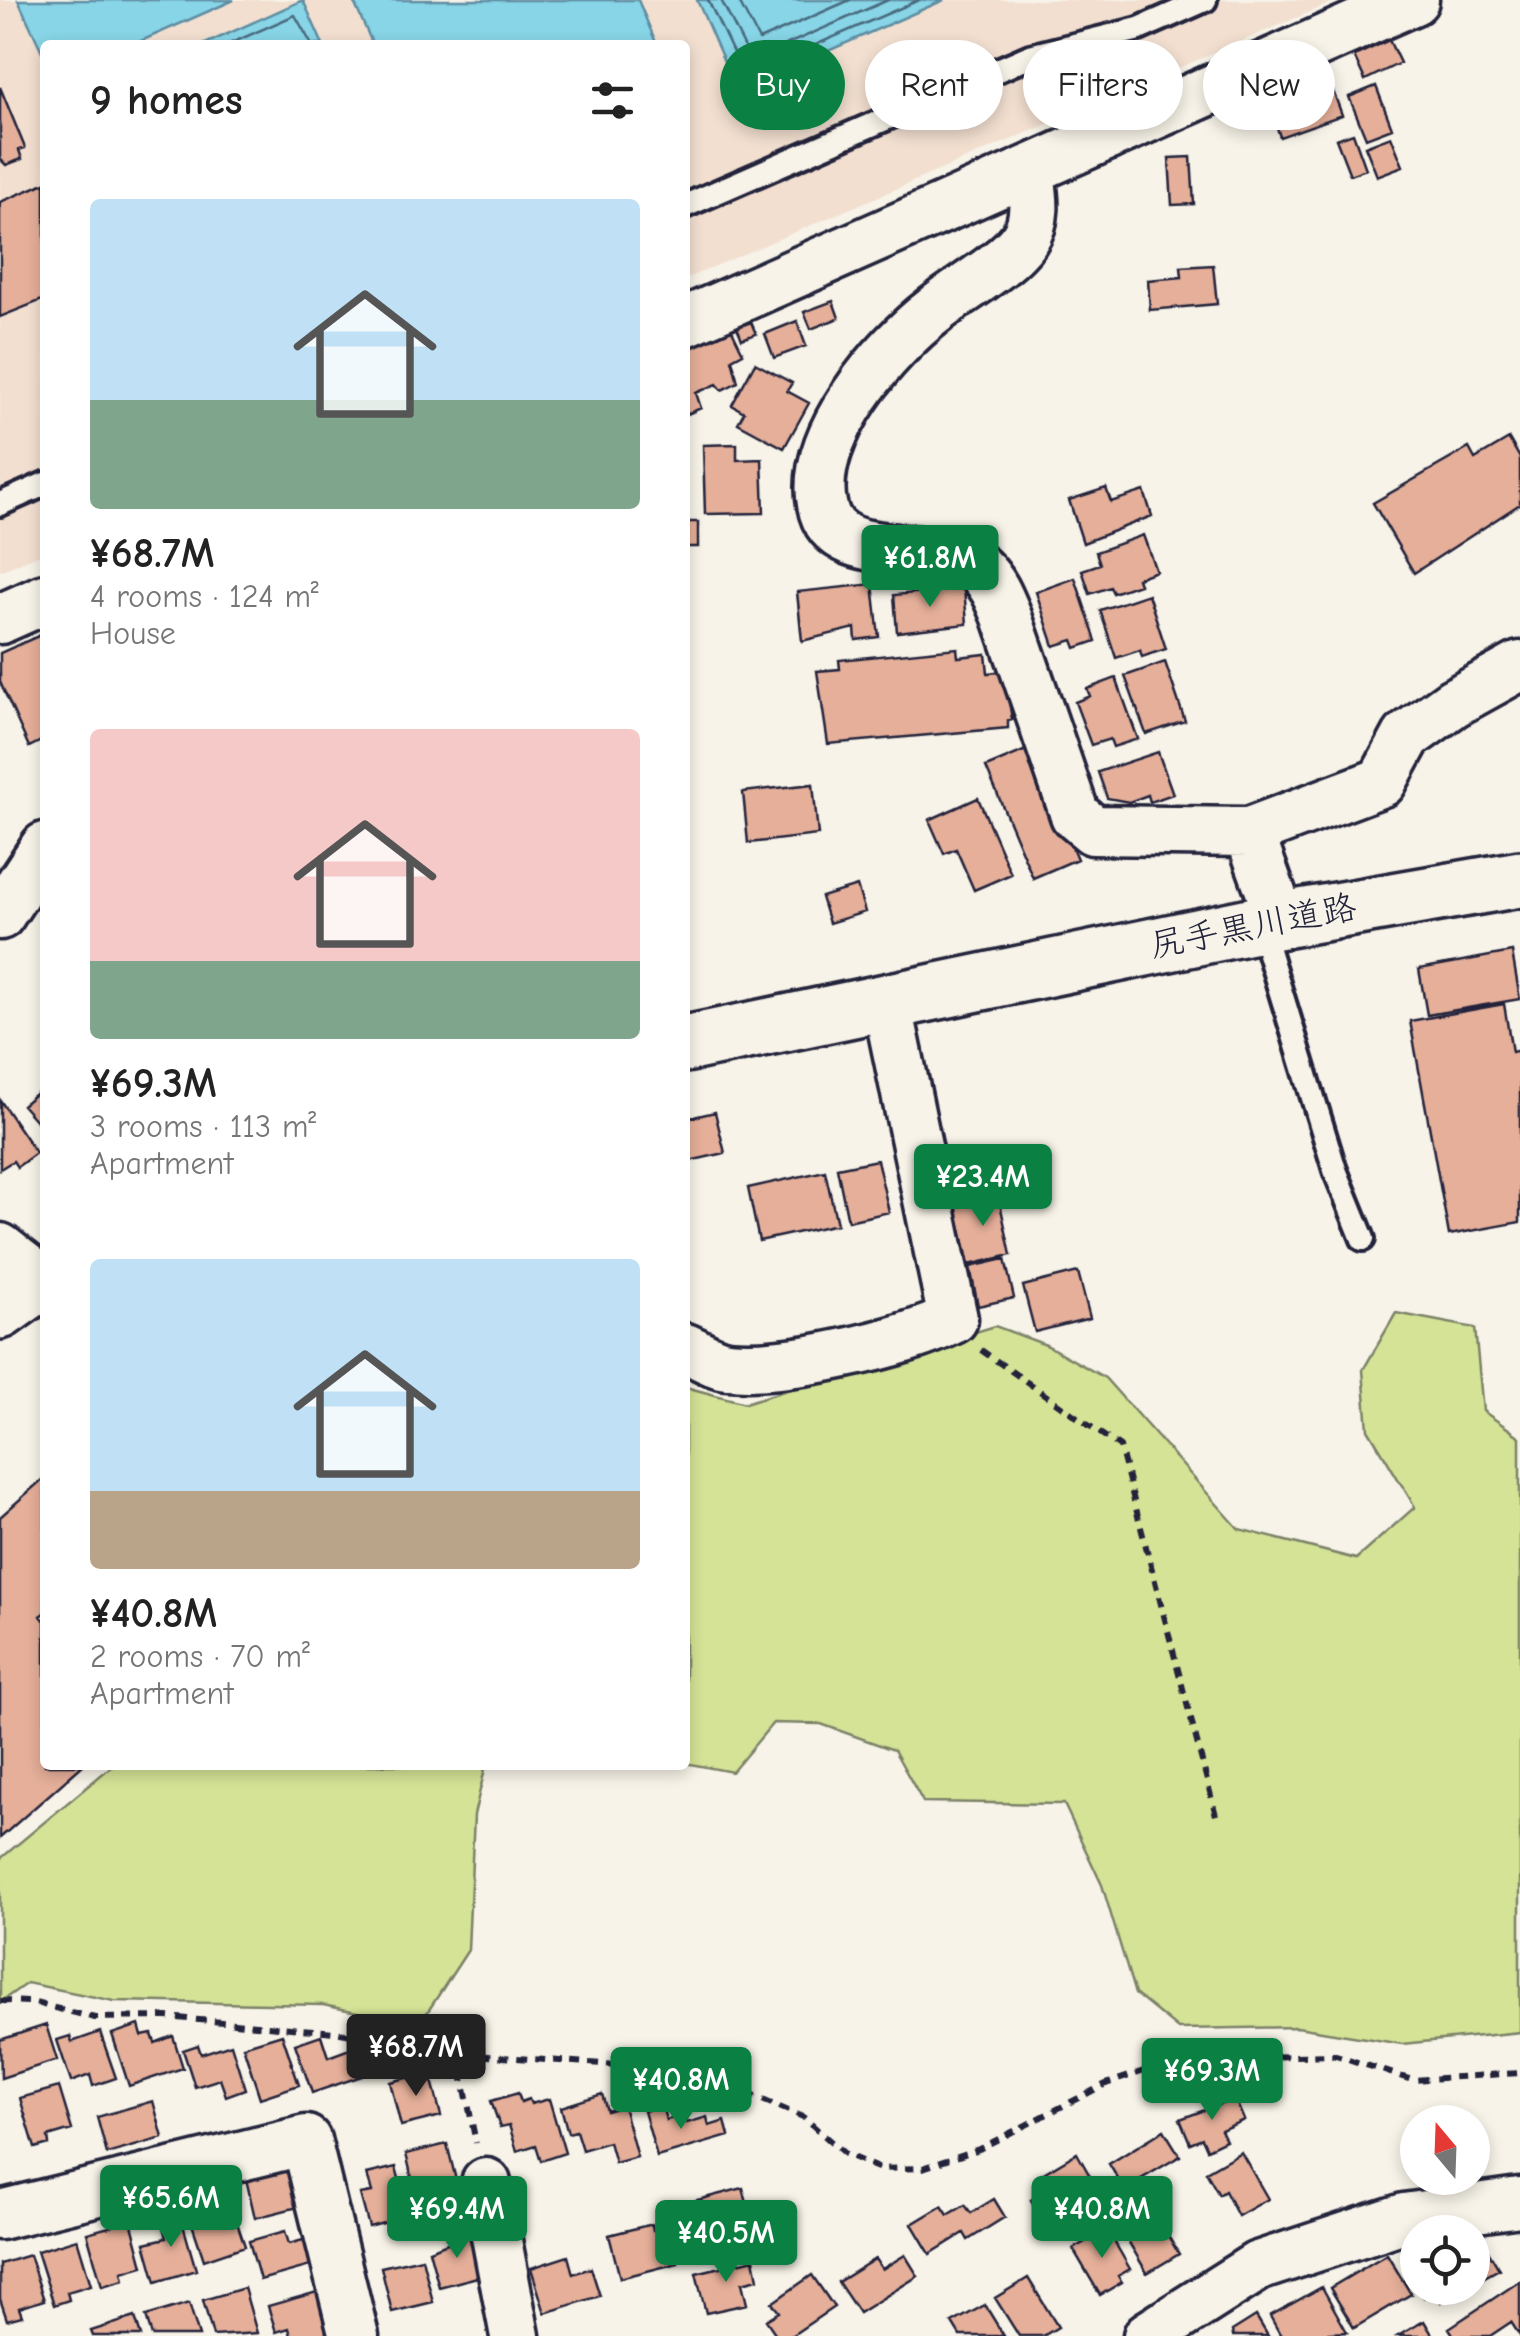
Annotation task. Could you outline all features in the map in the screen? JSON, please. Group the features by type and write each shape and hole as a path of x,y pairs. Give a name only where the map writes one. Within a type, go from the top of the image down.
{"main road":[{"name":"尻手黒川道路","path":"690,1043 988,978 1520,879"},
{"name":"尻手黒川道路","path":"690,1013 836,984 988,978"},
{"path":"0,1352 36,1295"}],"street":[{"path":"690,320 1030,173 1414,0"},
{"path":"1030,173 1035,209 1024,239 894,342 825,448 822,506 833,528 858,546 952,555 976,567 994,587 1075,815 1093,830 1248,832 1382,782 1407,736 1454,703 1520,666"},
{"path":"0,619 40,601"},
{"path":"1248,832 1270,923"},
{"path":"0,914 40,854"},
{"path":"690,1350 726,1366 801,1359 921,1335 953,1320 887,1002"},
{"path":"0,1248 36,1295"},
{"path":"0,2215 306,2140 354,2336"},
{"path":"486,2183 502,2333"},
{"path":"1148,2336 1258,2266 1404,2218 1520,2202"}],"lane":[{"path":"690,204 1030,56 1138,28 1205,0"},
{"path":"0,504 40,486"},
{"path":"1270,923 1335,1170 1363,1239"}],"path":[{"path":"953,1320 980,1350 1015,1377 1120,1447 1218,1823"},
{"path":"0,2002 30,2002 95,2018 166,2016 335,2032 458,2054 692,2070 803,2117 844,2154 880,2169 923,2168 978,2149 1106,2084 1180,2059 1336,2055 1412,2080 1520,2073"},
{"path":"458,2054 467,2106"}],"shaded area":[{"path":"0,0 1338,0 1244,40 1203,40 1203,58 1183,66 1183,40 1023,40 1023,130 1034,130 690,277 690,40 40,40 40,554 0,571"}],"green space":[{"path":"1396,1313 1475,1328 1483,1411 1520,1437 1520,2032 1402,2044 1297,2027 1178,2029 1135,1994 1102,1885 1064,1804 923,1802 894,1750 821,1724 773,1723 732,1772 690,1764 690,1388 745,1403 995,1326 1046,1345 1105,1378 1239,1529 1356,1559 1415,1507 1368,1429 1363,1370"},
{"path":"107,1770 485,1770 474,1815 468,1950 419,2025 323,2005 114,2001 27,1983 0,2002 0,1859"}],"water":[{"path":"18,0 234,0 143,40 40,40 40,47"},
{"path":"303,0 321,40 214,40"},
{"path":"353,0 638,0 655,40 371,40"},
{"path":"697,0 944,0 845,44 845,40 720,40 720,52"}],"building":[{"path":"1389,40 1400,63 1365,80 1354,56"},
{"path":"1376,86 1392,128 1366,138 1349,97"},
{"path":"0,87 25,148 19,150 22,159 6,165 0,159"},
{"path":"1335,96 1342,115 1335,117"},
{"path":"1278,130 1300,130 1280,137"},
{"path":"1353,133 1366,169 1350,175 1336,139"},
{"path":"1391,136 1403,166 1377,176 1365,146"},
{"path":"1191,157 1194,204 1172,205 1169,158"},
{"path":"40,185 40,301 0,317 0,202"},
{"path":"1213,265 1217,304 1150,310 1148,280 1182,277 1181,267"},
{"path":"833,301 839,318 811,329 804,312"},
{"path":"797,321 806,346 774,358 765,334"},
{"path":"751,322 756,334 742,339 737,327"},
{"path":"730,326 743,353 732,359 738,382 722,390 717,384 696,393 701,408 690,413 690,344"},
{"path":"755,363 792,383 787,391 809,403 784,448 738,423 744,412 732,405"},
{"path":"1509,439 1520,458 1520,504 1414,573 1373,503 1469,448 1475,459"},
{"path":"737,444 737,460 762,459 764,513 705,514 703,445"},
{"path":"1106,488 1111,502 1144,491 1152,516 1083,543 1069,500"},
{"path":"690,522 698,522 698,547 690,547"},
{"path":"1143,535 1156,571 1137,578 1139,584 1113,593 1110,587 1090,594 1082,570 1100,564 1096,552"},
{"path":"1075,578 1096,641 1076,648 1073,640 1054,646 1036,592"},
{"path":"873,584 879,637 856,640 855,628 802,641 797,592"},
{"path":"964,588 967,624 897,632 894,595"},
{"path":"1148,594 1166,649 1142,657 1140,650 1116,658 1100,610"},
{"path":"40,635 40,742 29,747 0,682 0,653"},
{"path":"957,648 958,657 986,654 988,673 1004,671 1012,719 1008,720 1008,728 828,744 817,671 840,669 839,660"},
{"path":"1165,662 1185,721 1146,734 1125,676"},
{"path":"1116,678 1138,739 1113,747 1110,739 1091,745 1075,702 1090,696 1087,689"},
{"path":"1031,748 1077,859 1033,878 986,767"},
{"path":"1158,752 1173,794 1150,802 1148,795 1129,802 1107,798 1098,772"},
{"path":"813,784 818,835 748,843 743,792"},
{"path":"978,798 1011,874 974,890 956,849 944,854 929,820"},
{"path":"857,886 865,912 829,923 821,897"},
{"path":"1512,952 1520,999 1427,1015 1419,969"},
{"path":"1504,1004 1512,1052 1520,1050 1520,1222 1449,1235 1410,1021"},
{"path":"40,1090 40,1125 22,1105"},
{"path":"0,1100 36,1153 17,1167 13,1161 0,1169"},
{"path":"715,1112 725,1153 690,1161 690,1118"},
{"path":"877,1160 889,1212 848,1221 837,1168"},
{"path":"825,1171 837,1224 759,1241 748,1188"},
{"path":"998,1194 1011,1255 969,1265 955,1204"},
{"path":"1005,1259 1014,1298 978,1306 970,1267"},
{"path":"1078,1272 1090,1318 1035,1332 1023,1286"},
{"path":"40,1481 40,1770 77,1770 0,1838 0,1517"},
{"path":"46,2025 57,2060 1,2078 0,2040"},
{"path":"139,2025 142,2036 152,2034 155,2043 173,2036 183,2068 129,2086 112,2034"},
{"path":"100,2032 116,2078 93,2086 90,2075 71,2082 57,2040 70,2036 72,2042"},
{"path":"282,2034 299,2085 260,2098 243,2046"},
{"path":"321,2035 328,2057 352,2048 362,2076 312,2093 295,2044"},
{"path":"231,2044 245,2089 226,2096 220,2079 195,2087 183,2050 198,2045 201,2054"},
{"path":"430,2072 441,2116 401,2126 390,2082"},
{"path":"59,2087 72,2130 48,2137 49,2144 35,2148 20,2098"},
{"path":"518,2093 521,2102 529,2099 531,2104 549,2099 565,2153 541,2161 536,2145 517,2151 509,2125 500,2127 491,2101"},
{"path":"602,2094 607,2111 623,2106 637,2157 615,2163 609,2142 582,2150 576,2131 568,2133 561,2107"},
{"path":"1235,2099 1244,2120 1221,2130 1226,2140 1207,2149 1202,2138 1190,2143 1180,2119"},
{"path":"153,2101 163,2138 107,2154 97,2117"},
{"path":"662,2106 666,2120 685,2115 687,2123 707,2117 709,2126 725,2121 729,2136 657,2157 644,2111"},
{"path":"1164,2130 1180,2156 1124,2189 1109,2164"},
{"path":"447,2144 458,2188 417,2198 406,2154"},
{"path":"1241,2152 1268,2199 1238,2216 1225,2191 1219,2195 1206,2172"},
{"path":"1077,2153 1095,2185 1041,2217 1031,2200 1045,2191 1037,2177"},
{"path":"396,2167 409,2216 369,2227 360,2194 372,2192 367,2174"},
{"path":"294,2168 310,2204 255,2218 246,2179"},
{"path":"743,2188 751,2218 702,2230 700,2223 677,2229 671,2207"},
{"path":"214,2190 220,2208 231,2205 245,2246 204,2260 184,2200"},
{"path":"994,2199 1005,2217 968,2240 964,2233 930,2254 912,2224 942,2206 948,2215 965,2205 971,2213"},
{"path":"1149,2205 1179,2254 1147,2273 1118,2224"},
{"path":"179,2211 196,2270 156,2282 145,2243 166,2238 160,2216"},
{"path":"131,2221 143,2266 122,2272 124,2280 102,2286 87,2233"},
{"path":"652,2224 653,2230 668,2226 678,2263 620,2278 609,2235"},
{"path":"1107,2229 1130,2269 1118,2276 1122,2282 1100,2295 1073,2249"},
{"path":"285,2231 289,2244 317,2236 325,2262 260,2280 249,2241"},
{"path":"474,2233 485,2275 439,2287 429,2250"},
{"path":"77,2239 91,2285 67,2292 69,2300 54,2305 37,2251"},
{"path":"1387,2254 1400,2276 1400,2301 1354,2328 1330,2288"},
{"path":"1490,2254 1499,2269 1490,2274"},
{"path":"29,2255 44,2300 19,2308 22,2316 7,2320 0,2299 0,2264"},
{"path":"905,2255 918,2276 859,2313 838,2282 875,2259 882,2269"},
{"path":"568,2256 573,2274 591,2268 600,2296 545,2313 531,2268"},
{"path":"422,2258 433,2302 392,2312 381,2267"},
{"path":"754,2259 758,2279 742,2283 747,2304 706,2313 696,2273"},
{"path":"812,2275 834,2307 791,2336 777,2336 766,2320 779,2312 772,2303"},
{"path":"1028,2278 1058,2327 1043,2336 1019,2336 995,2298"},
{"path":"1520,2281 1520,2336 1511,2322 1490,2336 1454,2336 1449,2328 1484,2305 1490,2305 1490,2301"},
{"path":"1322,2287 1347,2332 1281,2336 1270,2316"},
{"path":"244,2288 257,2333 213,2336 203,2300"},
{"path":"324,2290 337,2336 291,2336 289,2328 276,2332 268,2306"},
{"path":"189,2303 199,2336 152,2336 146,2316"},
{"path":"985,2305 1004,2336 960,2336 952,2323"},
{"path":"1256,2316 1268,2336 1233,2336 1232,2331"},
{"path":"135,2317 141,2336 93,2336 91,2331"},
{"path":"1424,2321 1433,2336 1398,2336"}]}
